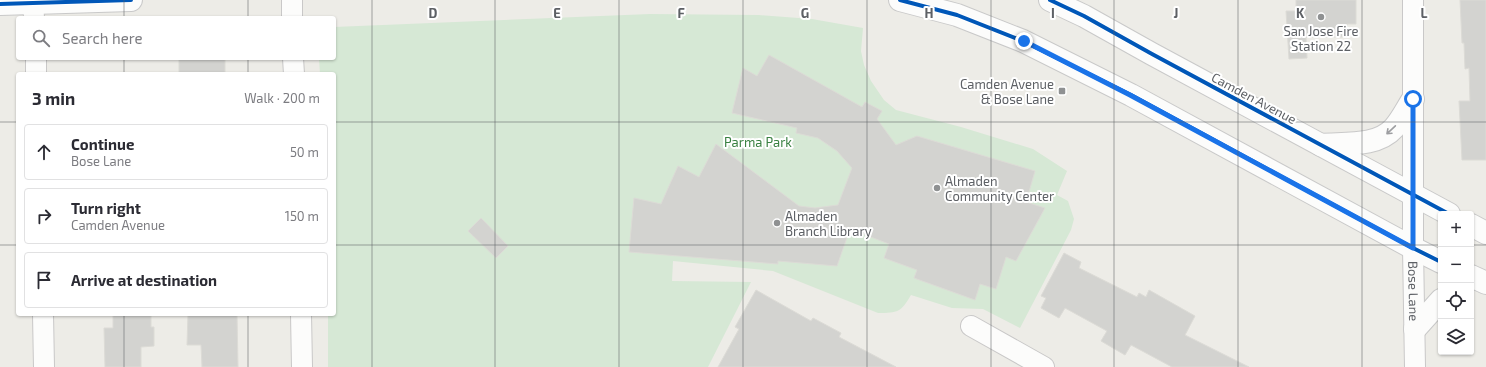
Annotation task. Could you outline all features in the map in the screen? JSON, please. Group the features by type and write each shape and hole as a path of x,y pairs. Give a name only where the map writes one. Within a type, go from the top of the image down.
{"main road":[{"path":"0,4 33,7 131,0"},
{"path":"900,0 957,15 1024,41 1130,95 1438,260"},
{"name":"Camden Avenue","path":"1050,0 1084,16 1443,211"},
{"path":"1320,145 1368,142 1382,138 1395,128 1413,99"},
{"path":"1474,227 1486,233"},
{"path":"1474,277 1486,283"},
{"path":"1474,291 1486,289"},
{"path":"1415,329 1438,303"}],"street":[{"path":"292,0 292,16"},
{"name":"Bose Lane","path":"1413,0 1413,248 1415,367"},
{"path":"36,60 36,72"},
{"path":"293,60 294,72"},
{"path":"43,316 44,367"},
{"path":"301,316 302,367"},
{"path":"971,326 1044,367"}],"green space":[{"name":"Parma Park","path":"650,14 759,15 812,19 863,28 861,51 864,65 871,81 884,100 896,110 961,127 1033,149 1067,171 1057,195 1068,201 1074,219 1071,230 1020,328 983,309 952,308 911,295 904,305 895,312 878,313 773,271 673,261 672,281 751,282 708,367 328,367 328,316 336,316 336,72 320,72 319,60 336,60 336,27"}],"building":[{"name":"San Jose Fire Station 22","path":"1296,0 1356,0 1356,24 1347,24 1347,37 1306,37 1307,58 1289,59 1286,11 1296,11"},
{"path":"1460,0 1486,0 1486,160 1462,160 1459,101 1470,101 1469,68 1465,69"},
{"name":"Almaden Community Center","path":"769,55 862,107 865,102 882,111 877,119 896,145 917,136 1035,171 1026,202 1045,208 1016,261 1006,257 996,289 980,284 975,300 914,278 917,270 884,258 889,244 850,229 837,266 778,261 778,264 629,252 634,198 661,204 678,166 699,177 716,144 799,206 815,208 838,205 852,168 837,151 818,138 796,133 797,128 732,113 743,68 757,76"},
{"path":"179,60 225,60 225,72 179,72"},
{"path":"481,218 508,246 496,258 468,231"},
{"path":"1064,253 1081,262 1079,268 1137,297 1139,293 1146,297 1149,290 1195,316 1185,335 1249,367 1172,367 1131,345 1125,355 1101,341 1107,331 1065,308 1059,318 1041,308 1046,298 1041,296"},
{"path":"756,290 811,321 813,318 841,333 839,337 896,367 718,367 739,329 735,327"},
{"path":"113,316 151,316 151,327 154,327 154,346 141,347 141,367 105,367 104,328 113,328"},
{"path":"188,316 237,316 238,367 202,367 201,345 187,345"}],"cycle path":[{"path":"0,4 131,0"},
{"path":"900,0 957,15 1023,41 1131,95 1438,260"},
{"path":"1050,0 1084,16 1443,211"}],"place":[{"name":"San Jose Fire Station 22","path":"1321,17"},
{"name":"Camden Avenue & Bose Lane","path":"1062,91"},
{"name":"Almaden Community Center","path":"937,188"},
{"name":"Almaden Branch Library","path":"777,223"}],"route":[{"path":"1024,41 1130,95 1413,248 1413,99"}]}
